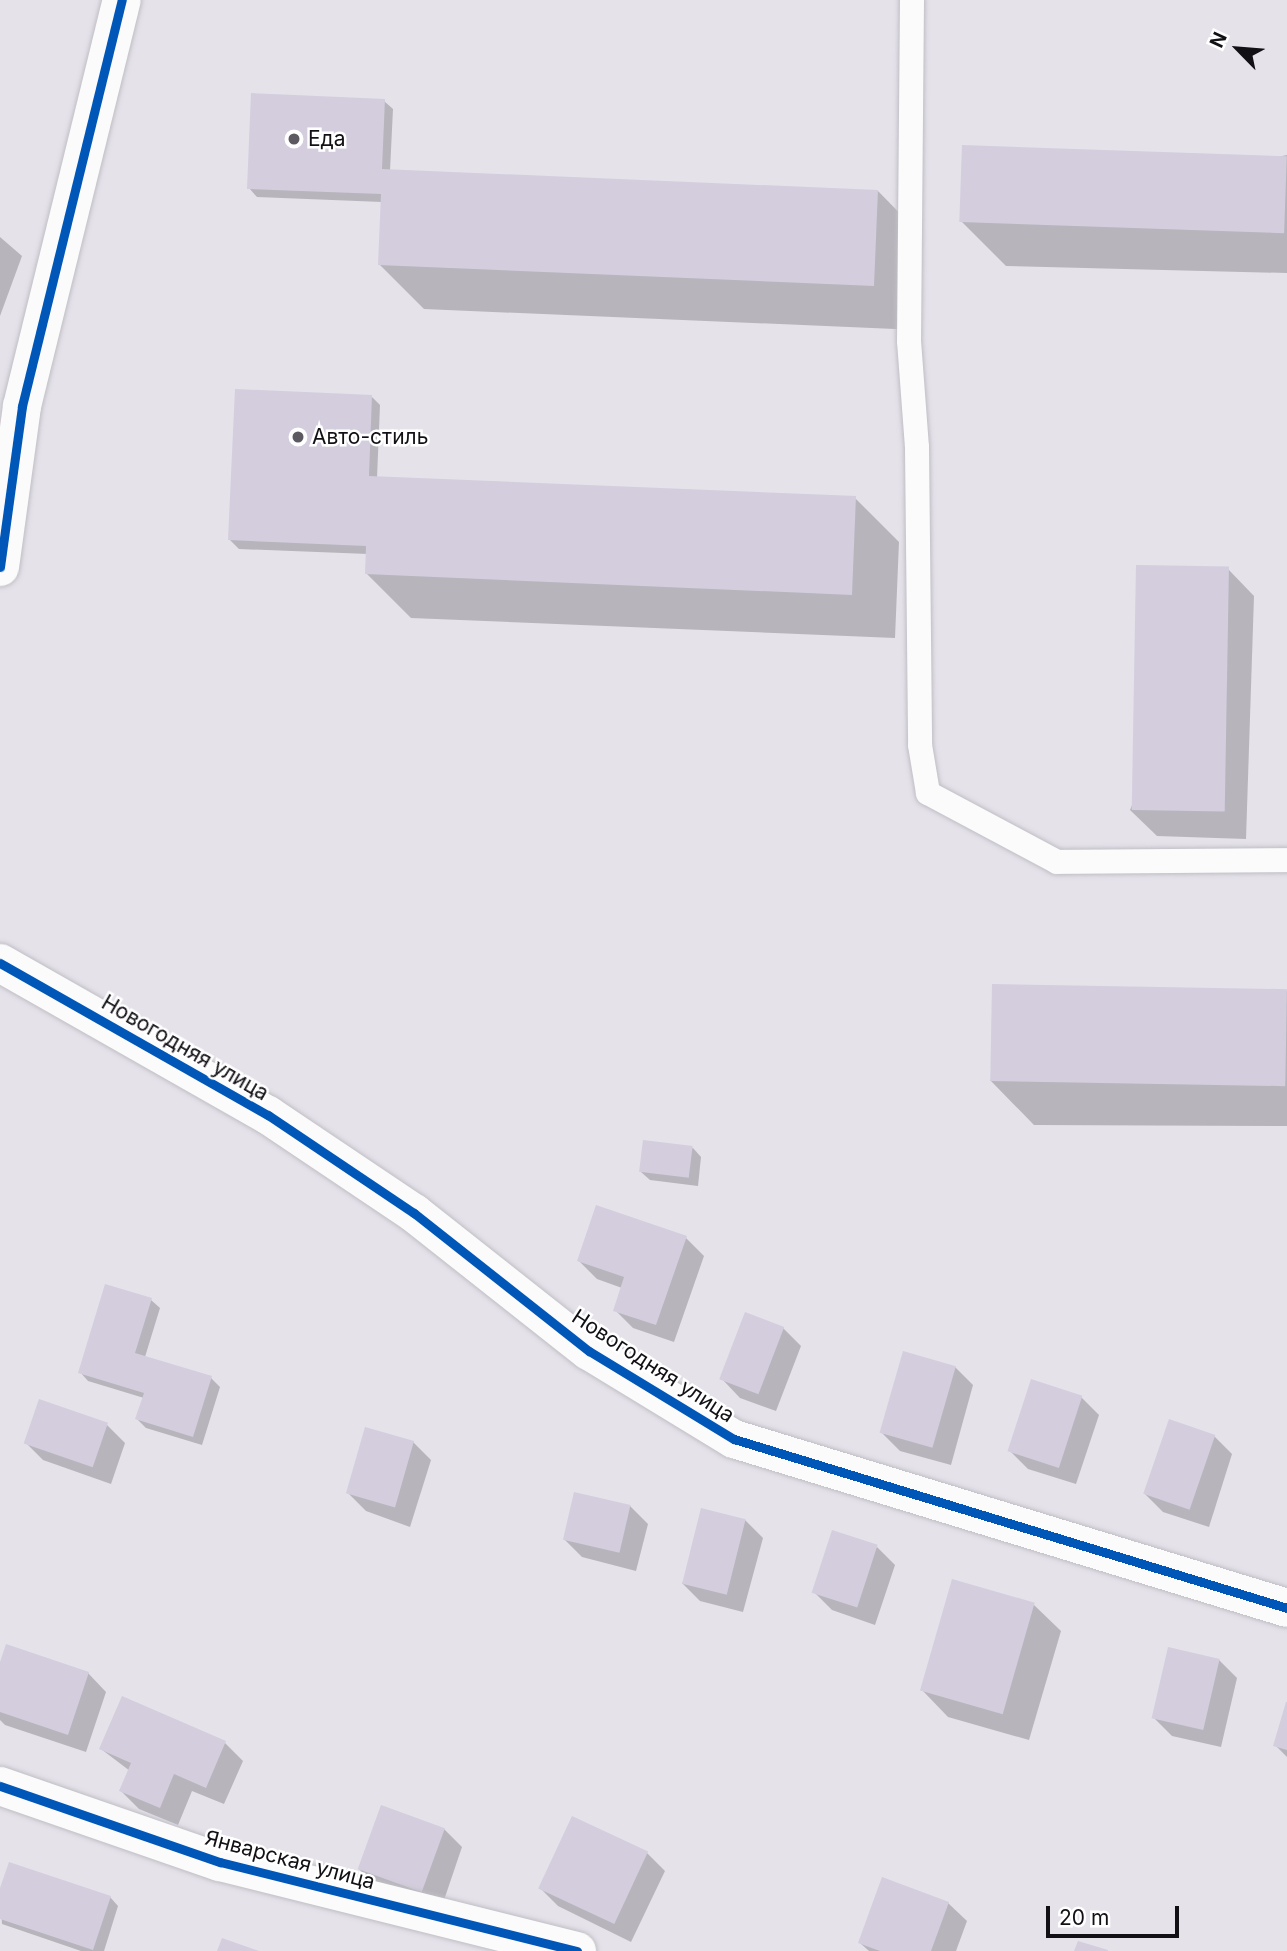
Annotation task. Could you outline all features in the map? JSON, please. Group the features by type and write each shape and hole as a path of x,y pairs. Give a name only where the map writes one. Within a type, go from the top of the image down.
{"street":[{"path":"0,567 22,406 122,0"},
{"name":"Новогодняя улица","path":"0,963 268,1115 414,1213 589,1351 734,1438 1287,1608"},
{"name":"Январская улица","path":"0,1786 220,1862 578,1951"}],"lane":[{"path":"912,0 909,341 917,447 920,745 928,793 1057,862 1287,860"}],"building":[{"path":"251,93 385,99 382,169 878,190 874,286 378,265 381,194 247,189"},
{"path":"962,145 1287,156 1284,233 959,222"},
{"path":"235,389 372,395 369,476 856,496 852,595 365,574 366,546 228,540"},
{"path":"1136,565 1229,567 1225,812 1132,810"},
{"path":"992,984 1287,989 1285,1086 990,1081"},
{"path":"643,1140 693,1146 689,1178 639,1172"},
{"path":"596,1205 687,1236 656,1325 613,1311 624,1277 577,1261"},
{"path":"105,1284 152,1298 135,1353 212,1376 193,1437 135,1419 144,1393 78,1373"},
{"path":"745,1312 784,1327 758,1394 719,1379"},
{"path":"903,1351 956,1366 932,1448 880,1433"},
{"path":"1031,1379 1082,1396 1059,1468 1008,1451"},
{"path":"39,1399 108,1423 93,1467 24,1443"},
{"path":"1169,1419 1215,1435 1190,1510 1143,1494"},
{"path":"365,1427 414,1441 395,1507 346,1493"},
{"path":"574,1492 631,1505 619,1553 563,1540"},
{"path":"701,1508 746,1519 727,1595 682,1584"},
{"path":"832,1530 878,1545 857,1608 812,1593"},
{"path":"952,1579 1035,1603 1003,1714 920,1691"},
{"path":"6,1644 89,1672 68,1735 0,1712 0,1662"},
{"path":"1168,1647 1220,1659 1203,1730 1152,1718"},
{"path":"122,1696 226,1741 206,1788 174,1774 160,1808 119,1791 131,1763 99,1749"},
{"path":"1287,1702 1287,1750 1273,1746"},
{"path":"381,1805 445,1828 422,1892 358,1869"},
{"path":"572,1816 648,1851 614,1924 538,1889"},
{"path":"9,1862 111,1896 93,1950 0,1919 0,1888"},
{"path":"882,1877 949,1902 931,1951 880,1951 858,1943"},
{"path":"222,1938 259,1951 217,1951"},
{"path":"1078,1941 1108,1950 1108,1951 1074,1951"}],"cycle path":[{"path":"0,567 22,406 122,0"},
{"path":"0,963 268,1115 414,1213 589,1351 734,1439 1287,1608"},
{"path":"0,1786 220,1862 577,1951"}],"place":[{"name":"Еда","path":"294,139"},
{"name":"Авто-стиль","path":"298,437"}]}
